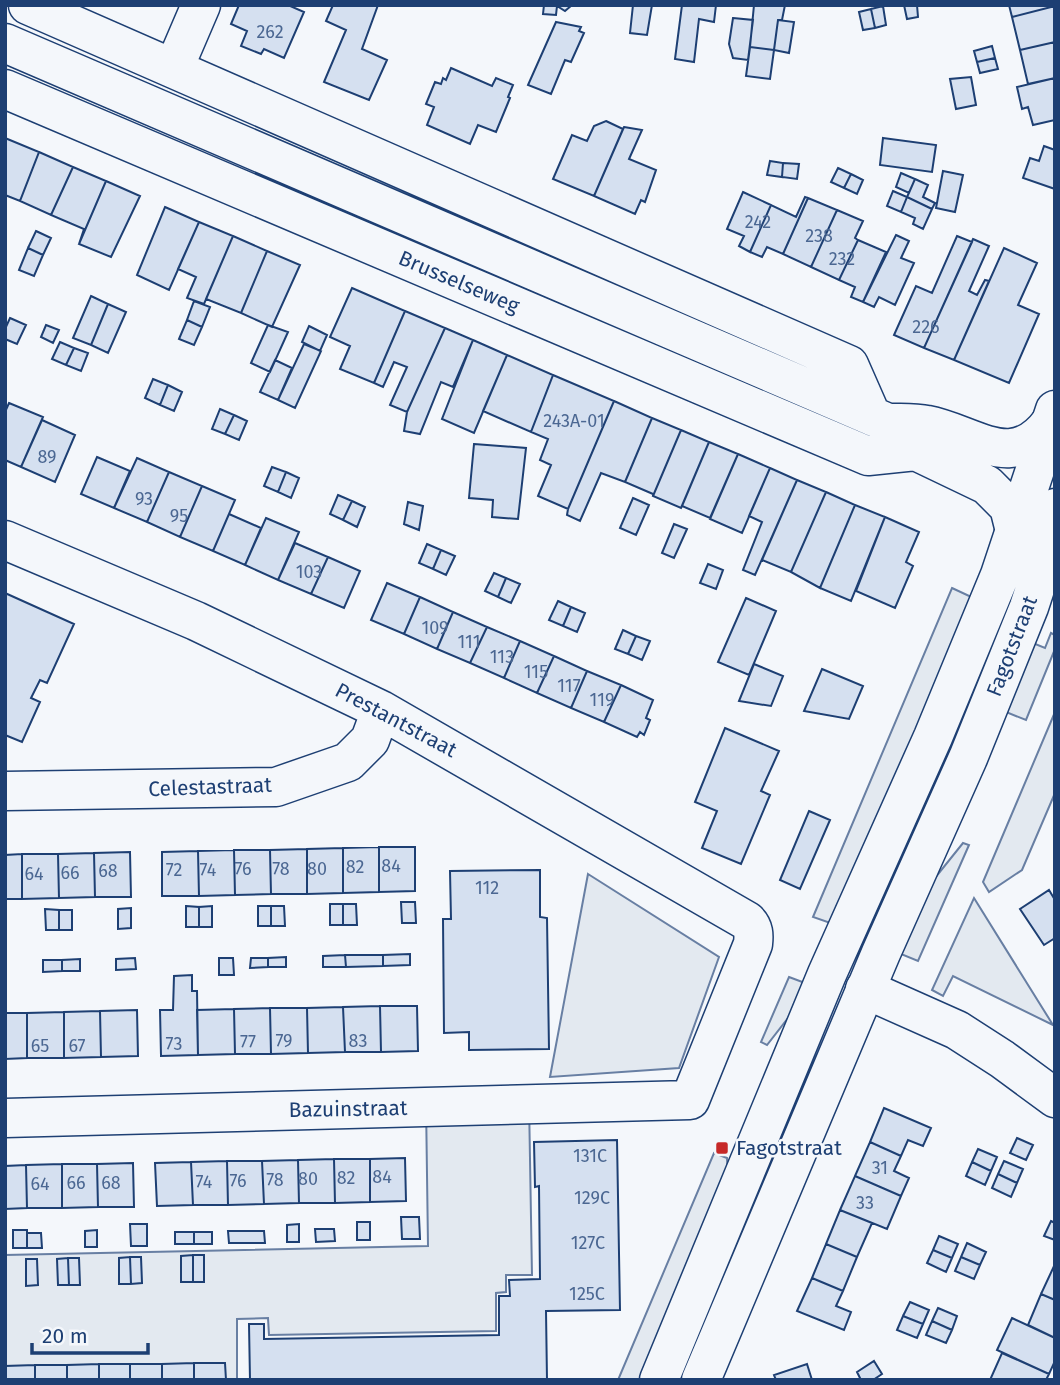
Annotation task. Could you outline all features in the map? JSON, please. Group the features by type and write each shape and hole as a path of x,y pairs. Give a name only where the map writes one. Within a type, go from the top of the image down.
{"street":[{"name":"Brusselseweg","path":"28,5 849,365 879,419 916,451 987,485 1009,507 1015,531"},
{"path":"174,68 201,5"},
{"name":"Brusselseweg","path":"5,43 879,419 926,425 1001,449 1022,446 1032,441 1042,434 1053,416"},
{"name":"Brusselseweg","path":"5,89 869,456 916,451"},
{"name":"Fagotstraat","path":"659,1380 827,974 938,725 1000,575 1053,416"},
{"path":"1015,531 1036,514 1055,508"},
{"name":"Fagotstraat","path":"701,1380 865,989 1045,579 1055,528"},
{"name":"Prestantstraat","path":"5,540 196,621 382,710 747,921 753,930 753,944 690,1100"},
{"name":"Celestastraat","path":"5,791 276,787 348,762 370,740 382,710"},
{"path":"865,989 957,1030 1055,1098"},
{"name":"Bazuinstraat","path":"5,1118 690,1100"}],"shaded area":[{"path":"952,588 980,601 839,926 813,917"},
{"path":"1051,633 1055,635 1055,649 1026,720 1001,710 1028,641 1045,648"},
{"path":"1055,712 1055,793 1022,870 989,892 983,882"},
{"path":"963,843 969,845 918,961 896,952 914,904"},
{"path":"588,874 719,957 679,1068 550,1077"},
{"path":"974,898 1053,1025 953,976 943,996 932,990"},
{"path":"789,977 813,986 767,1045 761,1042"},
{"path":"529,1101 532,1275 506,1275 506,1292 496,1293 496,1331 269,1335 268,1318 237,1319 237,1380 5,1380 5,1255 428,1246 426,1103"},
{"path":"714,1153 727,1158 728,1184 646,1380 618,1380"}],"building":[{"path":"239,5 288,5 304,12 284,58 264,49 261,54 241,46 247,31 231,24"},
{"path":"333,5 378,5 362,49 387,60 369,100 324,82 346,30 326,21"},
{"path":"544,5 572,5 565,11 557,6 556,15 543,14"},
{"path":"633,5 652,5 647,35 630,33"},
{"path":"682,5 716,5 714,22 699,19 694,62 675,59"},
{"path":"754,5 785,5 782,20 778,20 774,50 750,47"},
{"path":"904,5 917,5 918,17 907,19"},
{"path":"1009,5 1055,5 1055,6 1012,17"},
{"path":"883,6 886,25 875,28 871,9"},
{"path":"1055,6 1055,42 1020,50 1012,17"},
{"path":"871,9 875,28 863,30 859,12"},
{"path":"733,18 753,20 748,60 733,58 729,44"},
{"path":"778,20 794,22 789,53 774,50"},
{"path":"556,22 581,27 579,31 584,33 571,62 565,60 551,94 528,85"},
{"path":"1055,42 1055,78 1028,84 1020,50"},
{"path":"992,46 995,58 977,62 974,51"},
{"path":"750,47 774,50 770,79 746,76"},
{"path":"995,58 998,69 980,73 977,62"},
{"path":"451,68 492,86 496,78 513,85 496,132 478,125 470,144 427,125 434,107 426,104 435,82 441,84 443,78 446,80"},
{"path":"971,77 976,105 956,109 950,79"},
{"path":"1055,78 1055,120 1033,125 1028,107 1022,109 1017,87"},
{"path":"606,121 623,129 594,196 553,179 572,135 587,141 594,126"},
{"path":"624,127 642,130 629,159 656,170 645,202 641,200 635,214 594,196"},
{"path":"5,138 39,152 20,201 5,195"},
{"path":"883,138 936,145 932,172 880,165"},
{"path":"1044,146 1055,150 1055,189 1023,178 1030,158 1039,161"},
{"path":"39,152 73,167 51,215 20,201"},
{"path":"770,161 783,163 782,177 767,175"},
{"path":"783,163 799,164 797,179 782,177"},
{"path":"73,167 106,181 79,244 84,229 51,215"},
{"path":"838,168 851,174 844,188 831,182"},
{"path":"943,171 963,175 955,212 936,208"},
{"path":"901,173 915,179 909,193 896,187"},
{"path":"851,174 863,180 857,194 844,188"},
{"path":"915,179 928,185 923,197 935,203 932,209 907,197"},
{"path":"106,181 140,196 111,257 79,244"},
{"path":"893,191 907,197 901,212 887,206"},
{"path":"743,192 771,205 750,252 739,246 744,236 727,229"},
{"path":"805,197 808,198 783,254 767,247 762,257 750,252 771,205 796,217"},
{"path":"907,197 932,209 923,229 913,224 915,218 901,212"},
{"path":"808,198 837,210 811,267 783,254"},
{"path":"165,207 199,222 169,290 137,275"},
{"path":"837,210 863,221 855,238 858,240 839,280 811,267"},
{"path":"199,222 233,236 204,304 187,298 196,277 178,269"},
{"path":"36,231 51,238 43,255 28,248"},
{"path":"896,235 909,241 901,258 914,263 895,305 879,297 874,307 863,302"},
{"path":"233,236 267,251 241,313 206,299"},
{"path":"957,236 972,242 924,348 894,335 916,286 932,293"},
{"path":"973,239 989,246 969,291 977,295 985,280 989,281 954,360 924,348"},
{"path":"858,240 886,252 863,302 851,297 855,287 839,280"},
{"path":"28,248 43,255 34,276 19,270"},
{"path":"1004,248 1037,263 1018,305 1039,314 1009,383 954,360"},
{"path":"267,251 300,265 272,327 241,313"},
{"path":"352,288 405,311 374,383 340,369 350,346 330,337"},
{"path":"91,296 108,304 91,345 73,338"},
{"path":"194,301 210,307 202,327 187,320"},
{"path":"108,304 126,312 108,353 91,345"},
{"path":"405,311 445,328 407,412 390,405 407,367 394,362 383,387 374,383"},
{"path":"10,318 26,325 17,344 5,339 5,329"},
{"path":"187,320 202,327 194,345 179,339"},
{"path":"46,325 59,330 53,343 41,337"},
{"path":"268,325 288,332 270,372 251,363"},
{"path":"309,326 327,335 320,351 302,342"},
{"path":"445,328 473,340 453,387 441,382 420,434 404,431 407,412"},
{"path":"473,340 507,355 474,433 442,419"},
{"path":"60,342 74,348 66,365 52,359"},
{"path":"304,344 321,351 295,408 278,400"},
{"path":"74,348 88,353 81,371 66,365"},
{"path":"507,355 553,375 531,432 483,411"},
{"path":"275,360 292,368 278,400 260,392"},
{"path":"553,375 614,401 568,509 538,496 551,465 540,460 548,439 531,432"},
{"path":"153,379 168,385 160,405 145,398"},
{"path":"168,385 182,392 174,411 160,405"},
{"path":"614,401 652,418 625,482 601,473 580,521 567,515 568,509"},
{"path":"9,403 43,417 21,467 5,460 5,412"},
{"path":"220,409 234,415 225,434 212,429"},
{"path":"234,415 247,421 239,440 225,434"},
{"path":"652,418 681,430 653,496 625,482"},
{"path":"42,420 75,435 55,482 21,467"},
{"path":"681,430 709,442 681,508 653,496"},
{"path":"709,442 738,454 710,518 682,506"},
{"path":"474,444 526,448 518,519 492,517 493,500 469,498"},
{"path":"738,454 770,468 742,533 710,519"},
{"path":"97,457 130,471 114,508 81,494"},
{"path":"137,458 169,472 147,522 114,508"},
{"path":"272,467 286,472 278,492 264,486"},
{"path":"770,468 797,480 755,575 743,570 762,522 749,516"},
{"path":"169,472 202,486 180,537 147,522"},
{"path":"286,472 299,478 291,498 278,492"},
{"path":"797,480 826,492 791,572 762,560"},
{"path":"202,486 235,500 213,551 180,537"},
{"path":"826,492 855,505 820,588 791,572"},
{"path":"338,495 352,501 343,520 330,514"},
{"path":"633,498 649,505 636,535 620,528"},
{"path":"352,501 365,507 357,527 343,520"},
{"path":"408,502 423,506 419,530 404,524"},
{"path":"855,505 885,517 851,601 820,588"},
{"path":"229,514 261,528 245,565 213,551"},
{"path":"885,517 919,532 906,562 913,566 895,608 856,591"},
{"path":"266,518 299,532 278,580 245,565"},
{"path":"674,524 687,529 674,558 662,553"},
{"path":"295,543 328,557 311,594 278,580"},
{"path":"427,544 441,550 433,569 419,563"},
{"path":"441,550 455,556 446,575 433,569"},
{"path":"328,557 360,571 344,608 311,594"},
{"path":"708,564 723,570 716,589 700,583"},
{"path":"494,573 506,578 498,597 485,591"},
{"path":"506,578 520,584 511,603 498,597"},
{"path":"387,583 420,597 404,634 371,620"},
{"path":"5,593 74,624 47,683 40,680 31,698 40,702 22,742 5,735"},
{"path":"420,597 453,612 437,649 404,634"},
{"path":"746,598 776,611 749,675 718,662"},
{"path":"558,601 571,607 563,626 549,620"},
{"path":"571,607 585,613 577,632 563,626"},
{"path":"453,612 487,627 470,663 437,649"},
{"path":"487,627 520,641 504,678 470,663"},
{"path":"623,630 636,636 628,654 615,649"},
{"path":"636,636 650,641 642,660 628,654"},
{"path":"520,641 554,656 537,693 504,678"},
{"path":"554,656 587,671 571,708 537,693"},
{"path":"754,664 783,676 771,706 739,701"},
{"path":"822,669 863,686 849,719 804,711"},
{"path":"587,671 621,685 604,722 571,708"},
{"path":"621,685 653,700 646,718 650,720 644,735 640,732 637,737 604,722"},
{"path":"725,728 779,751 761,791 770,795 741,864 702,848 717,811 695,802"},
{"path":"809,811 830,820 800,889 780,880"},
{"path":"379,847 379,892 343,893 343,848"},
{"path":"379,847 415,847 415,891 379,892"},
{"path":"343,848 343,893 307,894 307,849"},
{"path":"307,849 307,894 271,894 270,850"},
{"path":"234,850 235,895 199,896 198,851"},
{"path":"234,850 270,850 271,894 235,895"},
{"path":"198,851 199,896 162,896 162,852"},
{"path":"130,852 131,897 95,897 94,853"},
{"path":"94,853 95,897 59,898 58,854"},
{"path":"22,854 58,854 59,898 22,899"},
{"path":"22,854 22,899 5,899 5,855"},
{"path":"540,870 540,917 547,918 549,1049 469,1050 469,1032 444,1033 443,919 451,919 450,871"},
{"path":"1049,890 1055,900 1055,938 1044,945 1020,909"},
{"path":"401,902 415,902 416,923 402,923"},
{"path":"330,904 343,904 343,925 330,925"},
{"path":"343,904 356,904 357,925 343,925"},
{"path":"186,906 199,907 199,927 186,927"},
{"path":"212,906 212,927 199,927 199,907"},
{"path":"258,906 271,906 271,926 258,926"},
{"path":"271,906 284,906 285,926 271,926"},
{"path":"131,908 131,928 118,929 118,909"},
{"path":"45,909 59,910 59,930 46,930"},
{"path":"59,910 72,910 72,930 59,930"},
{"path":"410,954 410,965 383,966 383,955"},
{"path":"345,955 346,967 323,967 323,956"},
{"path":"345,955 383,955 383,966 346,967"},
{"path":"286,957 286,967 268,967 268,958"},
{"path":"135,958 136,969 116,970 116,959"},
{"path":"219,958 233,958 234,975 219,975"},
{"path":"251,958 268,958 268,967 250,968"},
{"path":"80,959 80,971 62,971 62,960"},
{"path":"43,960 62,960 62,971 43,972"},
{"path":"192,975 192,991 197,991 198,1055 161,1056 160,1010 173,1010 174,976"},
{"path":"380,1006 381,1052 345,1052 343,1007"},
{"path":"380,1006 417,1006 418,1051 381,1052"},
{"path":"343,1007 345,1052 308,1053 307,1008"},
{"path":"270,1008 271,1054 235,1054 234,1009"},
{"path":"270,1008 307,1008 308,1053 271,1054"},
{"path":"234,1009 235,1054 198,1055 197,1010"},
{"path":"137,1010 138,1056 101,1057 100,1011"},
{"path":"100,1011 101,1057 64,1058 64,1012"},
{"path":"64,1012 64,1058 27,1058 27,1013"},
{"path":"5,1013 27,1013 27,1058 5,1059"},
{"path":"884,1108 931,1128 923,1146 908,1140 901,1156 870,1142"},
{"path":"1017,1138 1033,1145 1026,1160 1010,1153"},
{"path":"617,1140 620,1310 546,1311 547,1380 250,1380 249,1324 264,1324 264,1339 499,1335 499,1296 510,1296 509,1280 540,1279 539,1186 535,1187 534,1142"},
{"path":"870,1142 901,1156 894,1171 909,1178 901,1196 855,1176"},
{"path":"978,1149 997,1157 991,1171 972,1162"},
{"path":"405,1158 406,1201 370,1202 370,1159"},
{"path":"334,1159 370,1159 370,1202 335,1203"},
{"path":"334,1159 335,1203 299,1203 298,1160"},
{"path":"298,1160 299,1203 264,1204 262,1161"},
{"path":"227,1161 228,1205 193,1205 191,1162"},
{"path":"227,1161 262,1161 264,1204 228,1205"},
{"path":"1004,1161 1023,1169 1017,1183 998,1174"},
{"path":"191,1162 193,1205 157,1206 155,1163"},
{"path":"972,1162 991,1171 985,1185 966,1176"},
{"path":"133,1163 134,1207 98,1207 97,1164"},
{"path":"62,1164 97,1164 98,1207 62,1208"},
{"path":"62,1164 62,1208 27,1208 26,1165"},
{"path":"26,1165 27,1208 5,1209 5,1166"},
{"path":"998,1174 1017,1183 1011,1197 992,1188"},
{"path":"855,1176 901,1196 887,1229 840,1210"},
{"path":"840,1210 872,1223 857,1257 826,1244"},
{"path":"401,1217 419,1217 420,1239 402,1239"},
{"path":"1051,1221 1055,1223 1055,1240 1044,1236"},
{"path":"357,1222 370,1222 370,1240 357,1240"},
{"path":"130,1224 147,1224 147,1246 131,1246"},
{"path":"299,1224 299,1242 287,1242 287,1225"},
{"path":"315,1229 334,1229 335,1241 316,1242"},
{"path":"13,1230 27,1230 27,1248 13,1248"},
{"path":"97,1230 97,1247 85,1247 85,1231"},
{"path":"228,1231 264,1231 265,1243 229,1243"},
{"path":"175,1232 194,1232 194,1244 175,1244"},
{"path":"194,1232 212,1232 212,1244 194,1244"},
{"path":"27,1233 41,1233 42,1248 27,1248"},
{"path":"939,1236 958,1244 952,1258 933,1250"},
{"path":"967,1243 986,1252 980,1265 961,1257"},
{"path":"826,1244 857,1257 843,1291 812,1278"},
{"path":"933,1250 952,1258 946,1272 927,1263"},
{"path":"193,1255 193,1282 181,1282 181,1256"},
{"path":"193,1255 204,1255 204,1282 193,1282"},
{"path":"130,1257 141,1257 142,1283 131,1284"},
{"path":"130,1257 131,1284 119,1284 119,1258"},
{"path":"961,1257 980,1265 974,1279 955,1271"},
{"path":"68,1258 79,1258 80,1285 69,1285"},
{"path":"68,1258 69,1285 58,1285 57,1259"},
{"path":"26,1259 37,1259 38,1285 26,1286"},
{"path":"1055,1264 1055,1300 1041,1294"},
{"path":"812,1278 843,1291 836,1306 851,1312 844,1330 797,1311"},
{"path":"1041,1294 1055,1300 1055,1338 1028,1325"},
{"path":"910,1302 929,1310 923,1324 903,1316"},
{"path":"938,1308 957,1316 952,1330 932,1321"},
{"path":"903,1316 923,1324 917,1338 897,1330"},
{"path":"1012,1318 1055,1338 1055,1361 1049,1374 997,1350"},
{"path":"932,1321 952,1330 946,1343 926,1335"},
{"path":"1002,1353 1049,1374 1046,1380 990,1380"},
{"path":"874,1361 882,1374 873,1380 861,1380 857,1372"},
{"path":"194,1363 194,1380 162,1380 162,1364"},
{"path":"194,1363 225,1363 226,1380 194,1380"},
{"path":"99,1364 99,1380 67,1380 67,1365"},
{"path":"99,1364 130,1364 130,1380 99,1380"},
{"path":"130,1364 162,1364 162,1380 130,1380"},
{"path":"807,1364 812,1380 776,1380 774,1375"},
{"path":"35,1365 35,1380 5,1380 5,1366"},
{"path":"35,1365 67,1365 67,1380 35,1380"}],"place":[{"name":"Fagotstraat","path":"722,1148"}]}
